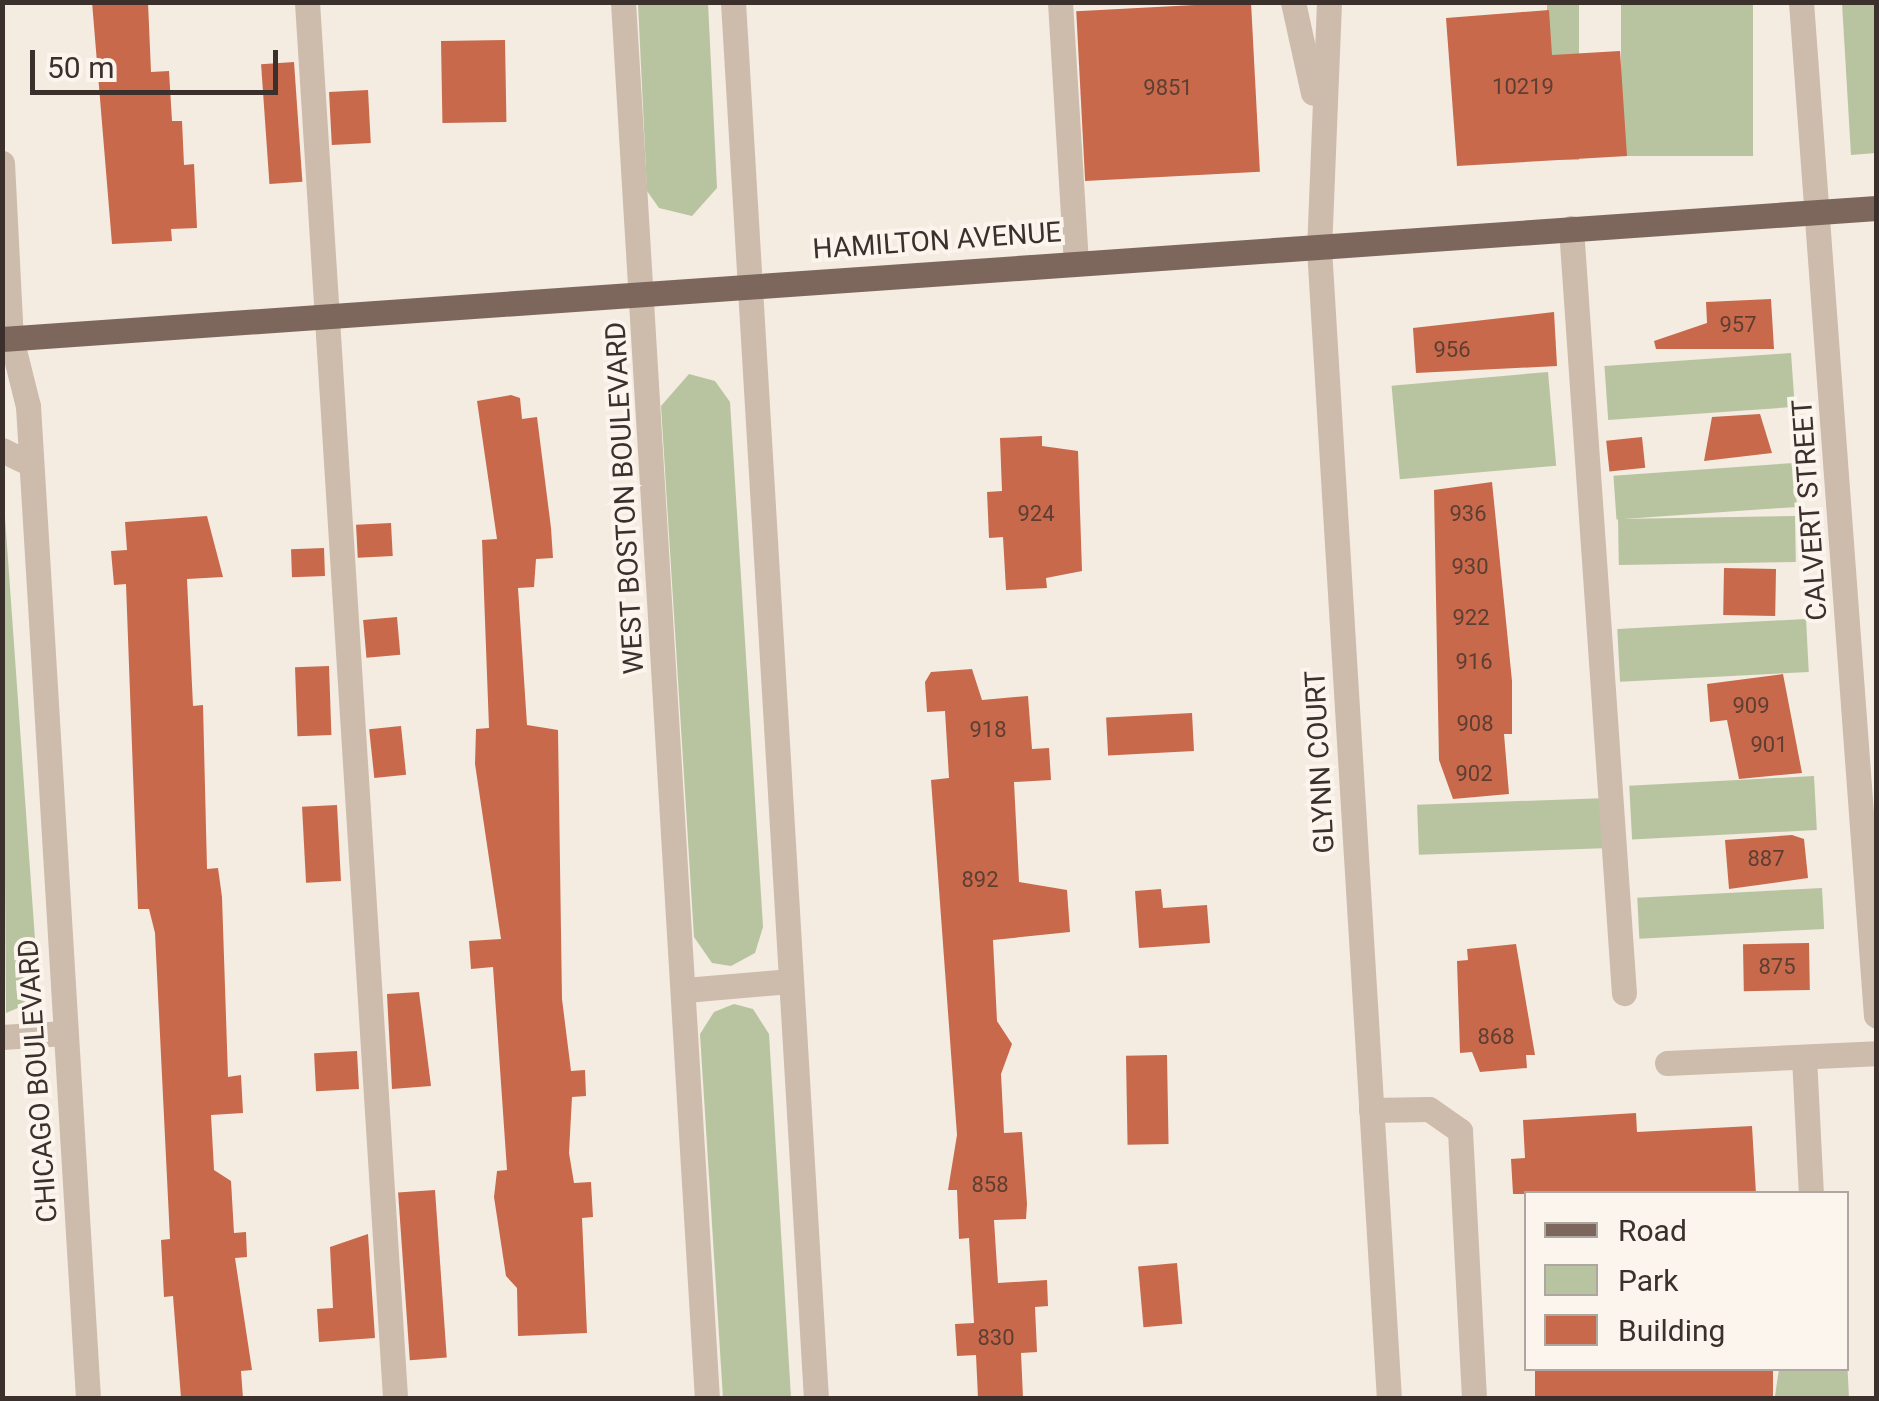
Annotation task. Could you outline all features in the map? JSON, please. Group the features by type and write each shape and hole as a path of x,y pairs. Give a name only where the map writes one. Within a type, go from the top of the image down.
{"main road":[{"name":"HAMILTON AVENUE","path":"7,338 1876,208"}],"street":[{"path":"307,2 396,1398"},
{"name":"WEST BOSTON BOULEVARD","path":"623,2 707,1398"},
{"path":"733,2 816,1398"},
{"path":"1060,2 1076,262"},
{"name":"GLYNN COURT","path":"1293,2 1320,122"},
{"name":"GLYNN COURT","path":"1329,2 1320,122 1319,248 1389,1398"},
{"name":"CALVERT STREET","path":"1800,2 1819,211 1876,1015"},
{"name":"CHICAGO BOULEVARD","path":"2,163 7,338 31,464 88,1398"},
{"path":"1572,228 1624,993"},
{"path":"2,450 31,464"},
{"path":"684,990 790,981"},
{"path":"2,1037 65,1033"},
{"path":"1667,1063 1876,1053"},
{"path":"1804,1057 1811,1191"},
{"path":"1371,1110 1430,1109 1460,1131 1474,1398"}],"green space":[{"path":"638,3 708,3 717,188 692,216 659,208 647,191"},
{"path":"1547,3 1579,3 1579,160 1547,160"},
{"path":"1621,3 1753,3 1753,156 1621,156"},
{"path":"1842,3 1876,3 1876,153 1851,155"},
{"path":"1791,353 1795,407 1608,420 1604,366"},
{"path":"1548,372 1556,466 1400,479 1392,386"},
{"path":"689,374 715,381 730,402 763,927 755,953 731,966 712,963 694,937 661,406"},
{"path":"1794,463 1797,507 1617,520 1613,476"},
{"path":"2,475 38,982 27,1004 6,1013"},
{"path":"1795,516 1796,562 1619,565 1618,519"},
{"path":"1806,619 1809,672 1620,682 1617,629"},
{"path":"1814,776 1817,830 1632,840 1629,786"},
{"path":"1608,798 1610,848 1419,855 1417,805"},
{"path":"1822,888 1824,929 1639,939 1637,898"},
{"path":"734,1004 753,1009 769,1034 791,1398 723,1398 700,1034 714,1012"},
{"path":"1779,1371 1848,1371 1849,1398 1735,1398 1775,1396"}],"building":[{"path":"92,2 148,2 151,72 169,71 172,121 182,121 184,165 194,164 197,228 171,229 172,241 112,244"},
{"path":"1251,2 1260,172 1085,181 1076,11"},
{"path":"1549,10 1552,55 1620,51 1627,156 1457,166 1446,18"},
{"path":"505,40 506,122 442,123 441,41"},
{"path":"294,62 302,182 269,184 261,64"},
{"path":"368,90 371,143 332,145 329,92"},
{"path":"1771,299 1774,349 1656,349 1654,341 1707,323 1706,302"},
{"path":"1554,312 1557,366 1416,373 1413,328"},
{"path":"511,395 520,398 522,419 537,417 551,528 553,558 536,559 534,587 518,588 527,725 558,730 562,999 571,1071 585,1070 586,1096 572,1097 569,1153 574,1183 591,1182 593,1217 582,1218 587,1333 518,1336 517,1288 506,1276 494,1197 497,1171 507,1170 493,967 471,969 469,941 501,939 475,764 476,729 489,728 482,540 497,539 477,401"},
{"path":"1760,414 1772,453 1704,461 1712,417"},
{"path":"1042,436 1042,446 1078,451 1082,571 1046,578 1047,588 1006,590 1003,537 989,538 987,492 1002,491 1000,438"},
{"path":"1642,437 1645,468 1609,472 1606,441"},
{"path":"1492,482 1512,681 1512,734 1504,734 1509,794 1453,799 1439,760 1434,490"},
{"path":"207,516 223,577 187,579 193,706 203,705 207,869 218,868 222,897 228,1077 241,1075 243,1113 211,1115 214,1170 231,1181 234,1233 246,1232 247,1257 235,1258 252,1370 241,1371 243,1398 181,1398 173,1296 164,1297 161,1240 170,1239 155,933 149,909 138,909 126,584 114,585 111,551 127,550 125,522"},
{"path":"391,523 393,556 358,558 356,525"},
{"path":"324,548 325,576 292,577 291,549"},
{"path":"1724,568 1776,569 1775,616 1723,615"},
{"path":"397,617 400,655 366,658 363,620"},
{"path":"329,666 331,735 297,736 295,667"},
{"path":"972,669 982,700 1028,696 1032,749 1049,748 1051,780 1014,782 1019,882 1067,890 1070,932 993,940 997,1021 1012,1044 1001,1074 1004,1133 1022,1132 1027,1204 1026,1219 994,1220 998,1283 1047,1280 1048,1306 1035,1307 1037,1352 1021,1353 1023,1398 978,1398 976,1355 957,1356 955,1324 974,1323 969,1238 959,1239 957,1190 948,1190 957,1135 931,780 949,778 945,711 927,712 925,682 931,672"},
{"path":"1783,674 1802,773 1739,779 1727,720 1710,722 1707,684"},
{"path":"1192,713 1194,751 1108,755 1106,718"},
{"path":"401,726 406,775 374,778 369,729"},
{"path":"337,805 341,881 306,883 302,807"},
{"path":"1792,835 1804,839 1808,878 1729,889 1725,840"},
{"path":"1161,889 1163,908 1207,905 1210,943 1139,948 1135,891"},
{"path":"1809,943 1810,990 1744,991 1743,944"},
{"path":"1516,944 1535,1055 1526,1055 1527,1068 1480,1072 1472,1052 1460,1053 1457,961 1468,960 1467,949"},
{"path":"419,992 431,1086 392,1089 387,994"},
{"path":"357,1051 359,1089 316,1091 314,1053"},
{"path":"1167,1055 1169,1144 1128,1145 1126,1056"},
{"path":"1636,1113 1637,1132 1752,1126 1756,1191 1513,1194 1511,1159 1525,1158 1523,1120"},
{"path":"435,1190 447,1358 410,1360 398,1193"},
{"path":"368,1234 375,1338 319,1342 317,1309 333,1308 330,1247"},
{"path":"1177,1263 1182,1324 1143,1327 1138,1266"},
{"path":"1535,1371 1773,1371 1773,1398 1535,1398"}]}
